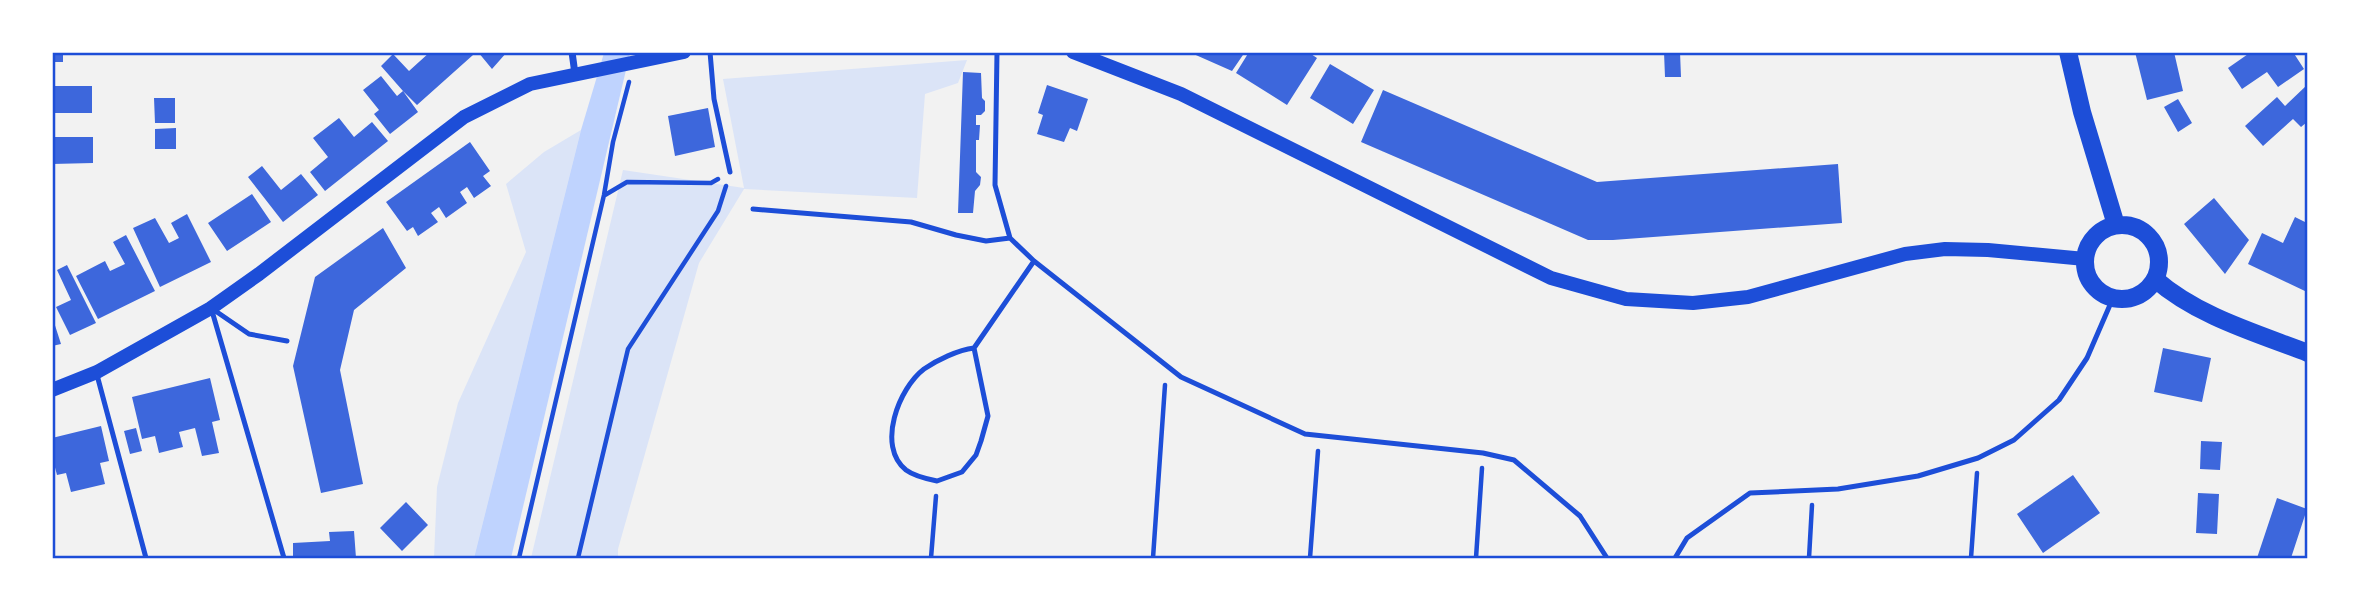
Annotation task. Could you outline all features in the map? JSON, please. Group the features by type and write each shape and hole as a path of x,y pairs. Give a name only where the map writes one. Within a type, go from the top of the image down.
{"main road":[{"path":"1073,52 1181,94 1551,278 1626,299 1693,303 1748,297 1905,254 1945,249 2085,259"},
{"path":"2068,52 2082,112 2116,225"},
{"path":"52,390 97,372 211,308 464,117 530,84 682,53"},
{"path":"2116,225 2138,229 2153,242 2159,267 2155,279 2145,289 2131,297 2113,298 2103,294 2089,279 2085,259 2096,235 2116,225"},
{"path":"2155,279 2181,299 2308,354"}],"street":[{"path":"572,52 580,74"}],"lane":[{"path":"710,52 714,99 730,172"},
{"path":"997,52 995,185 1010,238 1034,261 1181,377 1293,429 1319,436 1483,453 1514,460 1580,516 1607,558"},
{"path":"753,209 911,222 986,241 1010,238"},
{"path":"974,348 959,350 924,370 908,388 894,416 890,438 897,458 906,470 937,481 961,472 976,455 988,416 974,348 1034,261"},
{"path":"1675,558 1687,538 1751,494 1838,489 1918,476 1979,458 2014,440 2059,400 2087,359 2113,298"},
{"path":"211,308 249,334 288,341"},
{"path":"211,308 285,558"},
{"path":"97,372 146,558"}],"path":[{"path":"519,558 604,195 613,142 630,78"},
{"path":"604,195 627,182 711,183 730,172"},
{"path":"578,558 628,349 718,211 730,172"},
{"path":"1153,558 1166,367"},
{"path":"1310,558 1319,436"},
{"path":"1476,558 1483,453"},
{"path":"1971,558 1979,458"},
{"path":"931,558 937,481"},
{"path":"1809,558 1813,490"}],"shaded area":[{"path":"967,60 958,83 925,94 917,198 744,189 699,263 618,549 618,558 531,558 623,170 744,188 723,79"},
{"path":"581,130 474,558 434,558 437,487 458,403 526,252 506,184 544,152"}],"water":[{"path":"604,53 630,53 511,558 474,558 581,130"}],"building":[{"path":"52,52 63,52 63,62 52,62"},
{"path":"430,52 470,52 473,55 417,105 381,66 393,54 409,71"},
{"path":"478,52 507,52 492,69"},
{"path":"1189,52 1245,52 1232,71"},
{"path":"1249,52 1308,52 1317,58 1287,105 1236,73"},
{"path":"1664,52 1680,52 1681,77 1665,77"},
{"path":"2135,52 2174,52 2183,91 2147,100"},
{"path":"2251,52 2293,52 2304,69 2278,87 2267,72 2242,89 2228,68"},
{"path":"1330,64 1374,90 1353,124 1310,98"},
{"path":"963,72 981,73 982,98 985,101 985,111 976,115 976,125 980,125 979,140 976,140 976,172 981,177 980,185 975,191 973,213 958,213"},
{"path":"381,76 397,96 403,91 418,112 390,134 374,114 379,110 363,90"},
{"path":"1047,85 1088,99 1077,131 1070,128 1064,142 1037,134 1043,115 1038,113"},
{"path":"2307,85 2307,122 2301,127 2293,119 2263,146 2245,126 2277,97 2285,106"},
{"path":"52,86 92,86 92,113 52,113"},
{"path":"1383,90 1597,182 1838,164 1842,223 1588,240 1361,142"},
{"path":"154,98 175,98 175,123 155,123"},
{"path":"2178,99 2192,123 2178,132 2164,107"},
{"path":"708,108 715,147 675,156 668,116"},
{"path":"339,118 354,137 372,122 388,141 325,191 310,172 328,157 313,138"},
{"path":"176,128 176,149 155,149 155,129"},
{"path":"52,137 93,137 93,163 52,164"},
{"path":"470,142 490,171 483,176 491,186 474,198 467,187 460,192 467,203 446,218 439,207 431,213 438,222 418,236 413,227 407,231 386,202"},
{"path":"262,166 281,190 301,174 318,195 283,222 248,177"},
{"path":"252,194 271,222 227,251 208,223"},
{"path":"2214,198 2249,240 2225,274 2184,224"},
{"path":"187,214 211,262 160,287 133,228 155,218 169,243 179,238 171,223"},
{"path":"2295,217 2307,223 2307,292 2248,264 2262,233 2283,243"},
{"path":"383,228 406,268 354,310 340,370 363,484 321,493 293,366 315,277"},
{"path":"126,235 155,291 98,319 76,276 105,261 110,271 125,264 113,242"},
{"path":"67,265 96,323 70,335 56,307 71,300 57,270"},
{"path":"52,316 61,344 52,346"},
{"path":"2163,348 2211,358 2202,402 2154,392"},
{"path":"210,378 220,420 212,422 219,453 202,456 195,428 179,432 183,447 159,453 155,436 142,439 132,397"},
{"path":"101,426 109,461 100,463 105,484 71,492 66,473 57,475 52,456 52,438"},
{"path":"136,428 142,451 130,454 124,431"},
{"path":"2201,441 2222,442 2220,470 2200,469"},
{"path":"2073,475 2100,513 2043,553 2017,514"},
{"path":"2198,493 2219,494 2217,534 2196,533"},
{"path":"2277,498 2307,509 2291,558 2257,558"},
{"path":"406,502 428,525 402,551 380,528"},
{"path":"354,531 356,558 293,558 293,543 330,541 329,532"}]}
